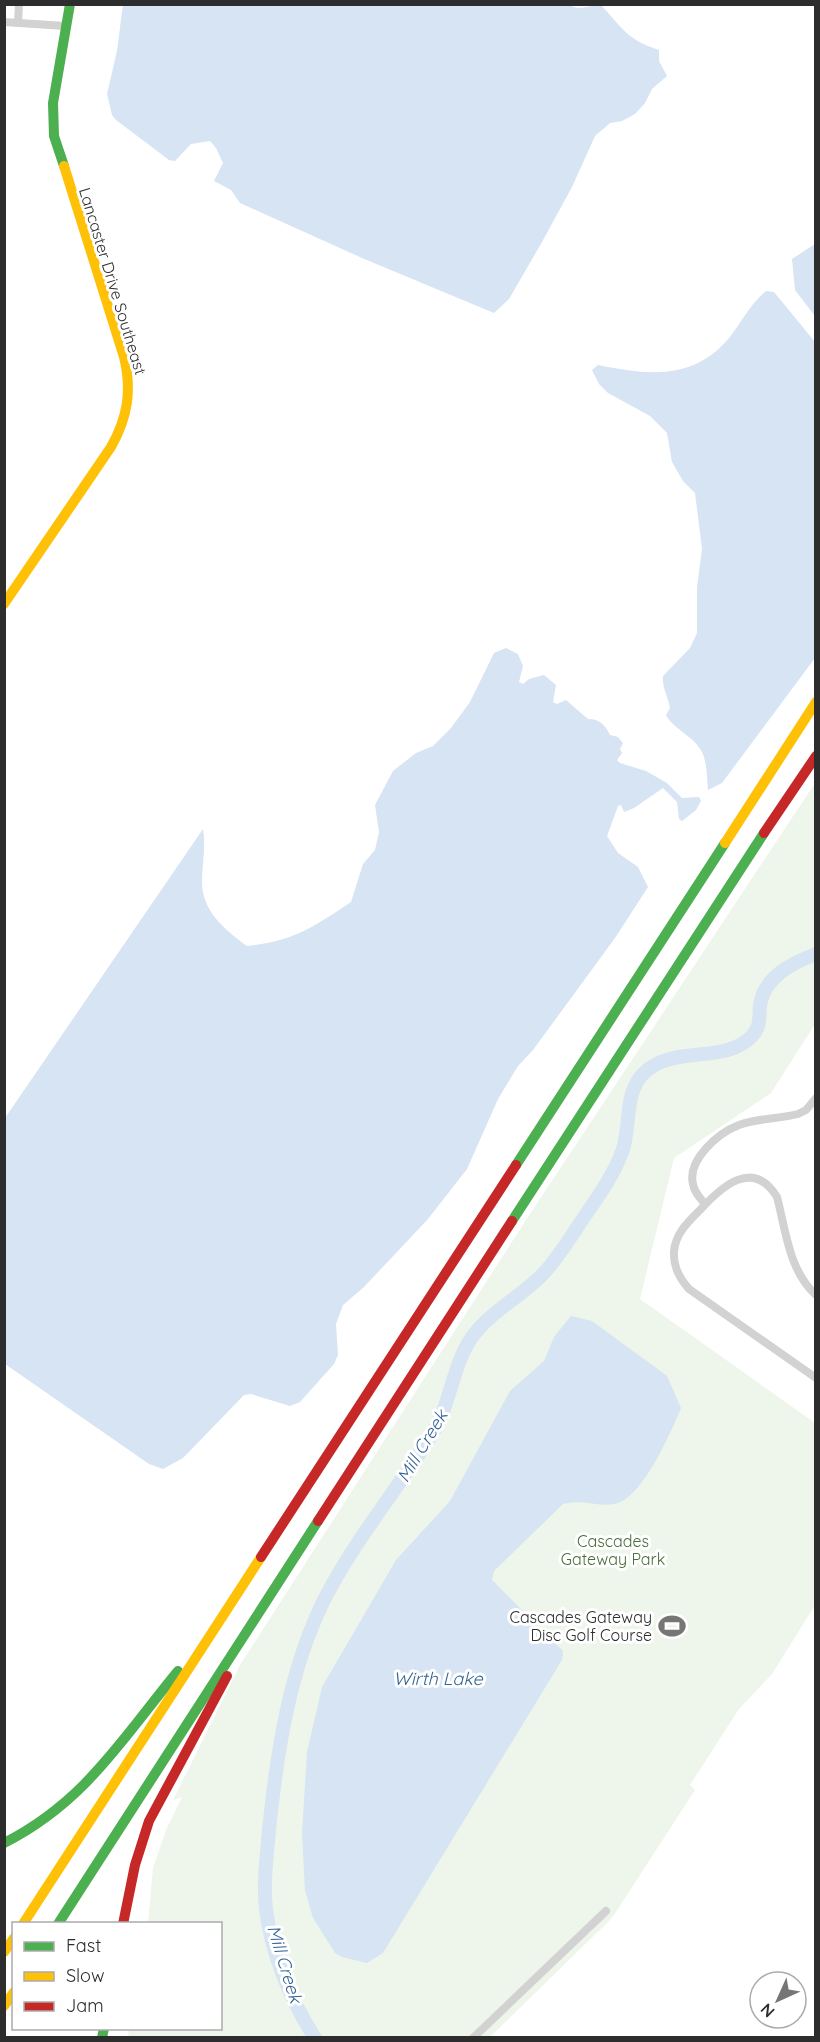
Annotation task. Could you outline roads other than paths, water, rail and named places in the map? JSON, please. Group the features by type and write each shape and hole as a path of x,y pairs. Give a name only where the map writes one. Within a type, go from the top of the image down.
{"main road":[{"name":"Lancaster Drive Southeast","path":"4,604 111,447 122,428 129,405 130,386 124,357 54,136 53,103 70,4"},
{"path":"24,1922 816,702"},
{"path":"59,1922 743,864 816,756"},
{"path":"4,1842 35,1828 54,1815 97,1775 170,1681 212,1633"},
{"path":"123,1922 135,1864 149,1821 226,1678 240,1641"}],"street":[{"path":"18,23 19,4"},
{"path":"4,22 65,26"},
{"path":"705,1204 694,1188 692,1172 704,1152 718,1137 741,1124 798,1114 806,1110 816,1098"},
{"path":"816,1295 798,1273 777,1197 765,1182 747,1177 736,1180 705,1204 682,1229 675,1244 675,1264 681,1280 698,1295 816,1378"},
{"path":"473,2037 606,1911"}],"water":[{"path":"123,4 568,4 577,8 602,6 633,38 659,50 659,61 667,76 652,89 645,103 635,114 622,121 610,123 595,136 572,187 542,242 509,299 494,313 362,258 240,203 231,190 214,181 223,163 210,141 191,144 175,161 169,160 116,120 112,115 107,94 117,51"},
{"path":"815,244 815,316 795,290 792,259"},
{"path":"766,291 774,292 815,342 815,658 722,783 708,790 702,752 666,715 670,708 663,680 663,676 690,648 697,633 697,587 702,549 695,493 683,481 672,462 667,433 650,416 608,393 599,384 592,370 598,365 634,371 669,371 700,362 715,352 729,338 750,308"},
{"path":"506,648 518,654 523,666 519,682 523,684 529,679 544,675 556,685 553,702 557,704 566,700 588,719 602,723 610,735 618,737 623,743 620,749 622,753 617,760 620,763 646,771 667,783 682,798 699,797 701,801 696,810 682,821 679,819 677,802 663,788 634,808 624,812 621,805 618,806 607,836 618,853 638,867 648,887 615,938 533,1050 518,1066 498,1099 467,1169 428,1219 364,1287 343,1305 336,1324 338,1355 334,1364 300,1402 290,1406 251,1394 244,1395 183,1458 163,1469 149,1464 5,1364 5,1118 203,829 202,882 206,902 216,919 247,946 278,941 302,932 351,902 363,864 375,850 379,832 375,805 393,771 416,753 433,746 451,728 470,702 494,653"},
{"name":"Wirth Lake","path":"571,1316 592,1321 667,1376 681,1408 654,1464 635,1491 625,1500 601,1505 577,1502 563,1504 494,1571 492,1580 563,1651 562,1660 383,1953 367,1963 342,1957 335,1953 313,1918 305,1890 302,1834 307,1752 322,1687 396,1560 450,1501 510,1391 544,1361 554,1337"}],"waterway":[{"name":"Mill Creek","path":"315,2038 290,1993 277,1959 266,1909 265,1879 272,1801 286,1712 302,1655 324,1600 362,1536 432,1434 460,1360 472,1337 496,1312 546,1270 562,1251 604,1187 623,1149 630,1100 643,1074 668,1059 713,1053 741,1045 757,1029 760,1005 767,986 780,972 816,954"}],"place":[{"name":"Cascades Gateway Disc Golf Course","path":"672,1626"}],"park label":[{"name":"Cascades Gateway Park","path":"613,1550"}]}
